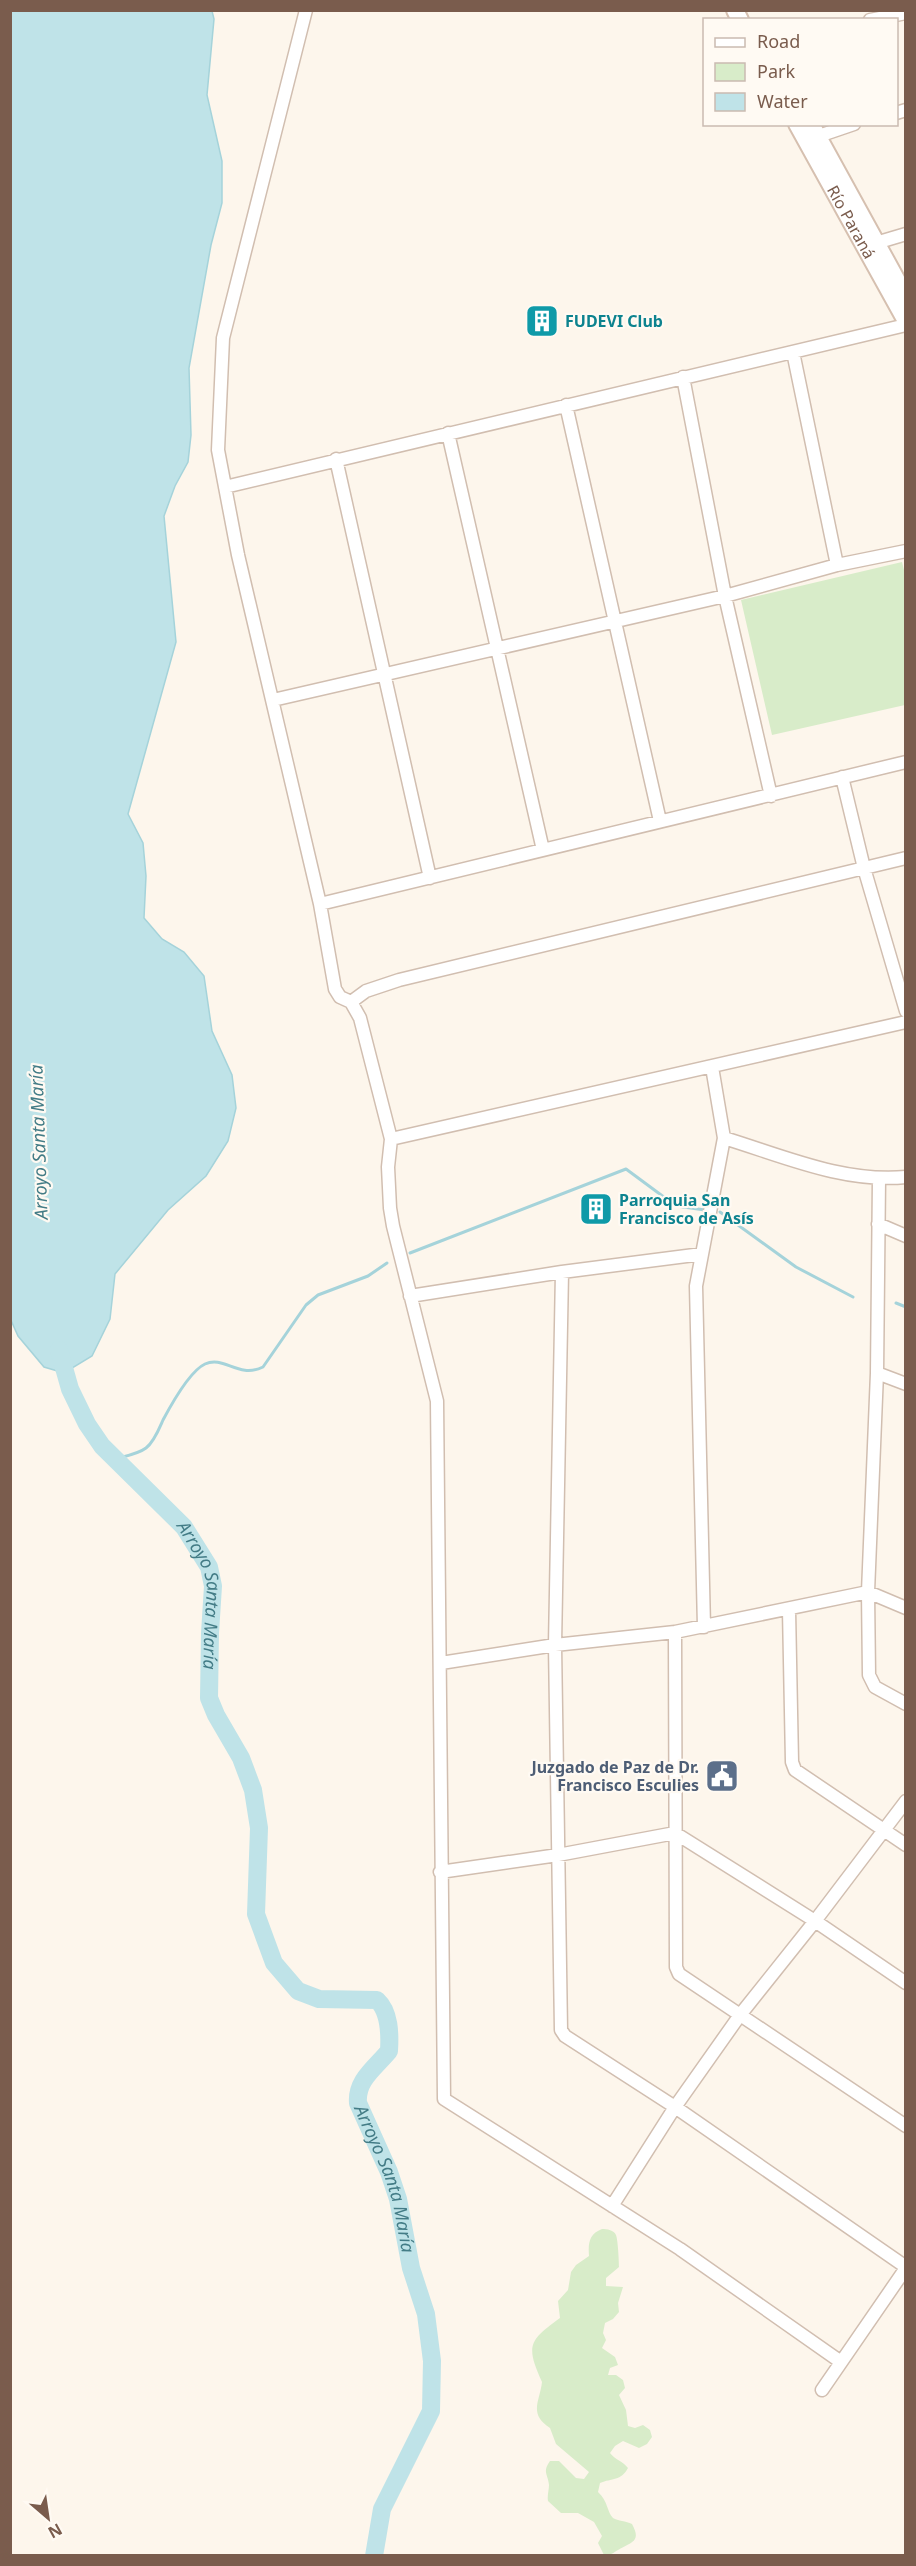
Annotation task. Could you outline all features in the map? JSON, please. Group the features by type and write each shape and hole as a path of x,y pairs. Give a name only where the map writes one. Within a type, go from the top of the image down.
{"street":[{"path":"306,10 224,338 218,450 238,555 320,904 335,989 340,997 351,1002 360,1018 382,1112 391,1139 388,1167 390,1208 437,1401 444,2098 680,2249 841,2362"},
{"path":"879,18 906,13"},
{"path":"811,133 844,126"},
{"name":"Río Paraná","path":"811,133 870,244 906,323"},
{"path":"870,244 906,234"},
{"name":"Río Paraná","path":"870,244 906,297"},
{"path":"225,487 906,323"},
{"path":"793,352 837,565"},
{"path":"683,377 725,596 771,796"},
{"path":"566,405 660,821"},
{"path":"448,433 543,850"},
{"path":"336,459 430,878"},
{"path":"273,700 725,596 837,565 906,550"},
{"path":"320,904 906,762"},
{"path":"842,777 864,868 906,1011"},
{"path":"351,1002 366,991 399,980 906,858"},
{"path":"391,1139 906,1022"},
{"path":"705,1627 696,1286 724,1138 712,1067"},
{"path":"724,1138 832,1172 879,1179 906,1177"},
{"path":"879,1179 877,1373 868,1592 869,1675 875,1687 906,1704"},
{"path":"878,1224 906,1236"},
{"path":"410,1296 562,1272 702,1254"},
{"path":"562,1272 555,1645 561,2030 565,2036 675,2107 906,2267 822,2390"},
{"path":"877,1373 906,1384"},
{"path":"441,1664 555,1645 705,1627 868,1592 906,1608"},
{"path":"789,1610 792,1762 795,1770 906,1845"},
{"path":"675,1632 676,1967 679,1974 906,2126"},
{"path":"612,2206 675,2107 740,2015 815,1921 882,1829 906,1801"},
{"path":"440,1872 558,1855 675,1833 815,1921 906,1983"}],"green space":[{"path":"902,562 906,578 905,705 772,735 741,600"},
{"path":"602,2229 615,2233 618,2251 619,2267 606,2278 606,2286 623,2287 618,2303 619,2312 605,2323 603,2333 606,2340 602,2348 615,2357 618,2365 610,2368 608,2375 616,2375 623,2380 625,2388 619,2395 626,2410 628,2426 635,2428 643,2425 650,2430 652,2437 647,2444 639,2448 623,2441 610,2453 628,2468 619,2477 600,2483 598,2492 613,2518 632,2524 636,2535 631,2543 612,2554 604,2555 598,2543 602,2536 594,2522 578,2513 561,2513 548,2501 549,2485 546,2471 550,2461 559,2461 576,2478 584,2479 589,2472 556,2444 550,2428 539,2418 537,2407 542,2382 532,2352 536,2339 560,2318 558,2301 568,2290 571,2272 576,2265 589,2256 590,2240"}],"water":[{"path":"10,11 212,11 214,19 207,95 222,161 222,203 211,245 189,368 191,435 188,462 175,486 164,516 176,642 128,814 143,843 146,876 144,918 162,939 184,952 204,976 212,1031 232,1075 236,1108 228,1141 206,1176 168,1210 115,1274 110,1319 92,1356 64,1373 44,1367 18,1336 10,1318"}],"waterway":[{"path":"410,1253 626,1169 676,1206 705,1210"},
{"path":"720,1212 796,1267 853,1297"},
{"path":"115,1459 132,1455 149,1445 181,1389 199,1368 212,1362 246,1370 263,1367 306,1305 318,1295 368,1276 387,1263"},
{"path":"896,1303 906,1307"},
{"name":"Arroyo Santa María","path":"59,1350 70,1389 87,1424 102,1446 184,1527 209,1567 213,1586 209,1698 216,1715 241,1758 253,1790 259,1828 256,1914 274,1963 298,1991 319,1999 377,2000 387,2017 389,2051 363,2081 358,2103 389,2172 398,2199 411,2268 426,2314 432,2361 431,2411 382,2509 374,2556"}],"place":[{"name":"FUDEVI Club","path":"542,321"},
{"name":"Parroquia San Francisco de Asís","path":"596,1209"},
{"name":"Juzgado de Paz de Dr. Francisco Esculies","path":"722,1776"}]}
